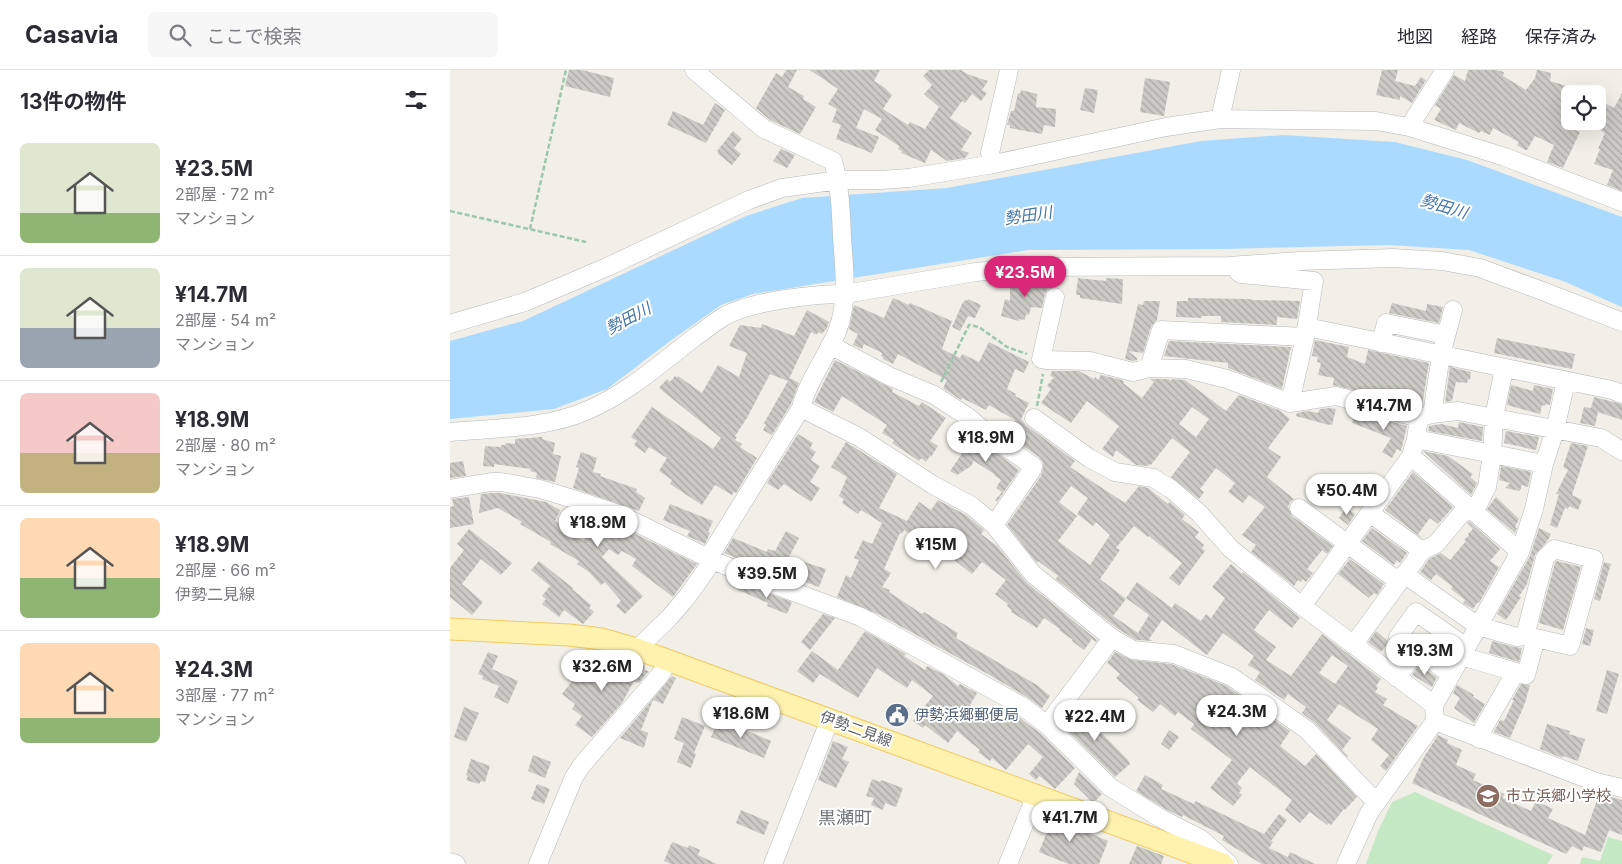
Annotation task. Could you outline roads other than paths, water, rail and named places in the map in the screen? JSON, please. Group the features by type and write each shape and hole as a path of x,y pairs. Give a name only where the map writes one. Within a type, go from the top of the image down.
{"main road":[{"name":"伊勢二見線","path":"450,629 569,635 602,639 637,649 1223,864"}],"street":[{"path":"637,649 676,610 709,566 712,552 801,408 805,393 830,345 841,318 845,294 839,181 834,160 764,129 694,70"},
{"path":"994,164 990,153 1009,70"},
{"path":"1220,119 1231,70"},
{"path":"1408,127 1445,70"},
{"path":"450,324 525,302 607,267 749,200 782,188 839,181 909,178 994,164 1166,128 1220,119 1376,121 1408,127 1505,157 1622,202"},
{"path":"450,432 552,422 576,415 619,394 718,320 743,308 831,294 845,294 976,272 1032,266 1229,266 1299,261 1393,258 1442,262 1480,268 1622,322"},
{"path":"1229,266 1241,274 1314,281 1306,332 1290,403"},
{"path":"1055,297 1041,359 1090,361 1133,372 1149,368 1186,369 1227,379 1290,403 1336,396 1425,416 1458,411 1601,438 1622,451"},
{"path":"1302,606 1411,456 1425,416 1453,310"},
{"path":"1381,343 1386,323 1446,335"},
{"path":"1149,368 1161,330 1306,332 1381,343 1612,390 1622,394"},
{"path":"830,345 889,376 934,395 968,417 994,439 1033,466 994,524"},
{"path":"1353,644 1422,551 1436,544 1470,509 1486,487 1492,455 1494,417 1504,369"},
{"path":"1346,864 1376,802 1423,741 1451,674 1520,552 1534,509 1566,381"},
{"path":"801,408 859,436 933,485 972,506 994,524 1033,574 1112,638 1133,650 1174,654 1232,678 1307,730 1376,802"},
{"path":"1034,418 1089,458 1116,472 1153,478 1171,489 1199,513 1232,549 1302,606 1397,678 1434,713 1479,739 1596,782 1622,788"},
{"path":"1416,439 1544,464"},
{"path":"1411,456 1520,552"},
{"path":"450,489 501,482 540,489 619,514 710,559 861,618 1022,706 1047,725 1110,787 1160,818 1201,839 1229,864"},
{"path":"1299,508 1348,544 1478,626 1517,637 1531,637 1570,646 1594,559 1554,548 1545,558 1531,637 1526,675 1515,673 1464,652 1416,612 1398,636 1451,674"},
{"path":"1370,512 1422,551"},
{"path":"1047,725 1112,638"},
{"path":"1397,678 1417,650"},
{"path":"538,864 574,777 582,765 660,675 668,661"},
{"path":"1479,739 1515,673"},
{"path":"773,864 830,719"},
{"path":"1008,864 1036,795"},
{"path":"450,862 456,864"}],"water":[{"name":"勢田川","path":"1283,135 1395,142 1467,160 1622,217 1622,307 1563,281 1469,250 1389,245 1223,249 1028,250 753,294 721,305 607,389 554,409 450,419 450,341 523,321 746,216 802,198 947,188 1201,141"}],"place":[{"name":"伊勢浜郷郵便局","path":"897,715"},
{"name":"市立浜郷小学校","path":"1488,796"}],"district":[{"name":"黒瀬町","path":"845,818"}]}
